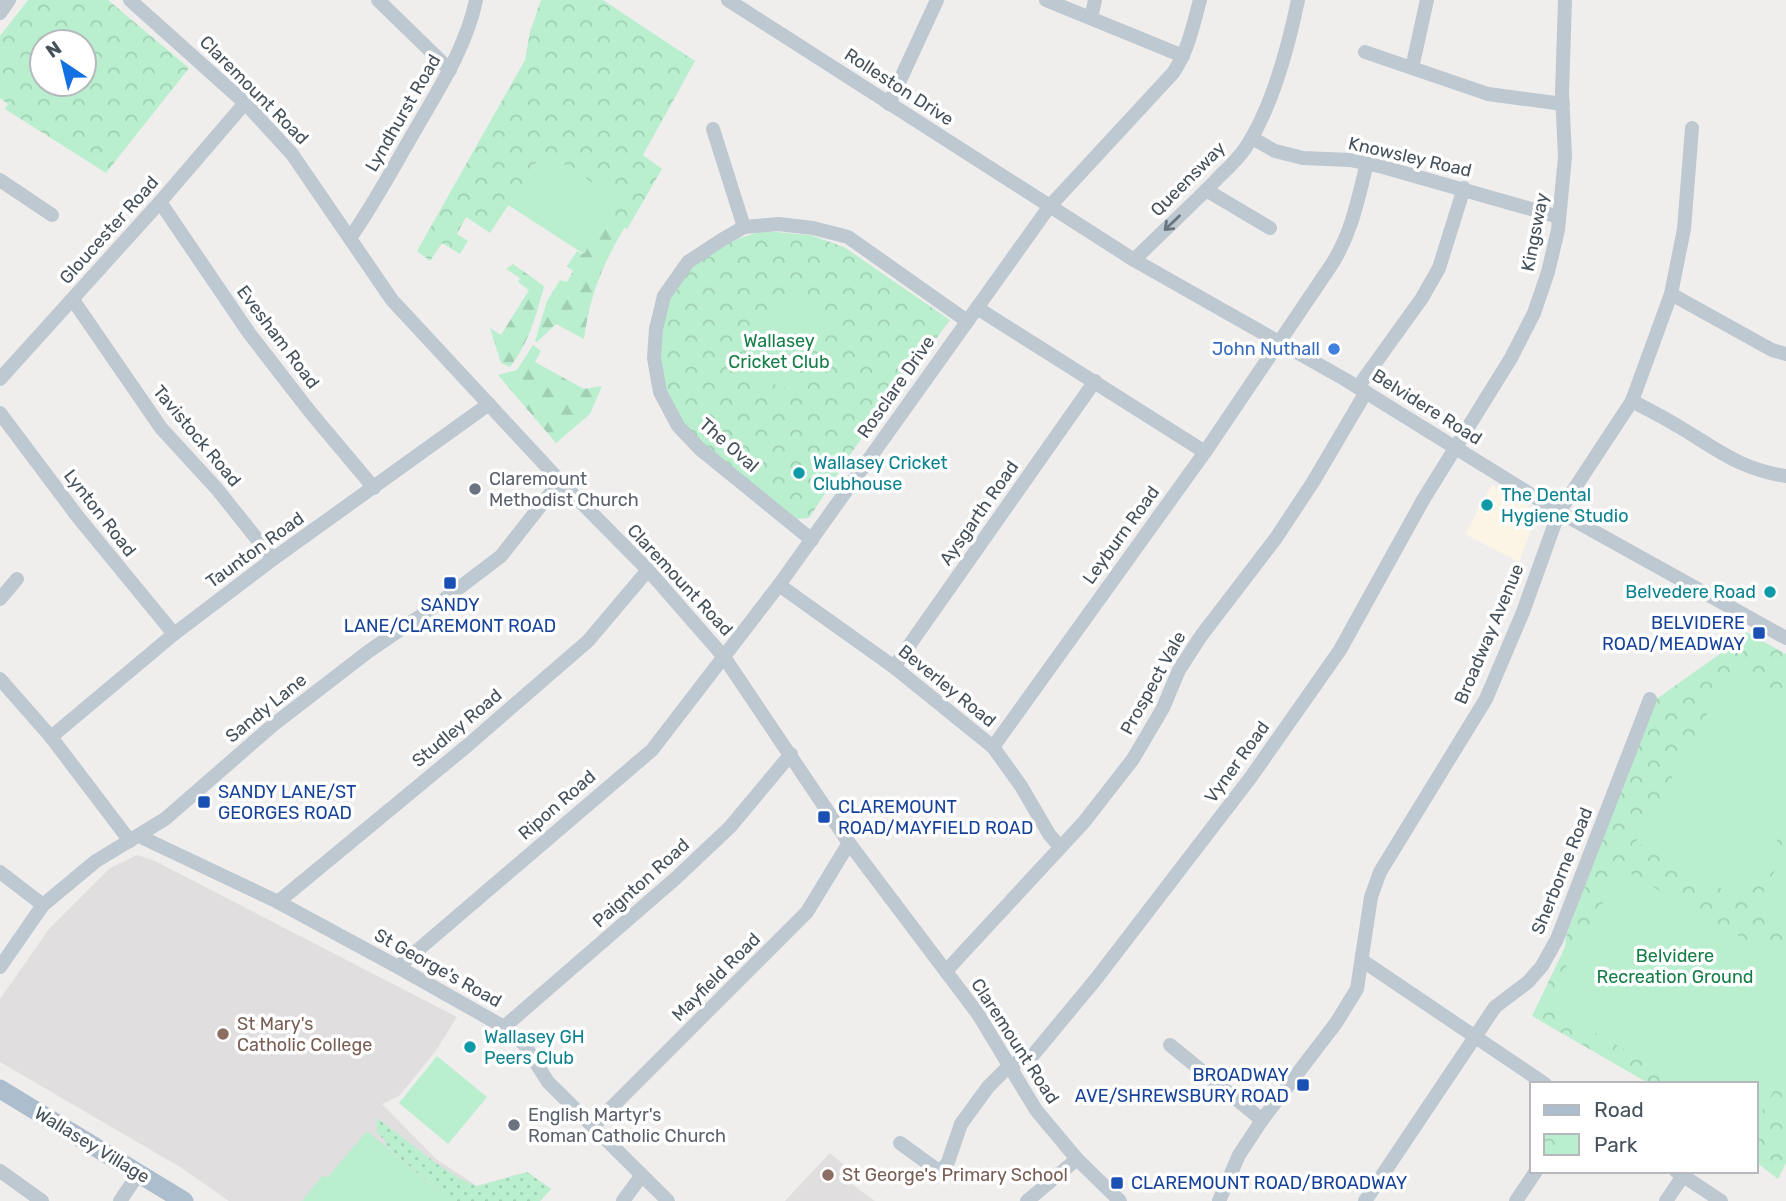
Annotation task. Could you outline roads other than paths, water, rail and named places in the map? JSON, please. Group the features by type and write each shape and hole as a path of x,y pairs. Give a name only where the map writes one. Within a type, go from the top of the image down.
{"main road":[{"name":"Wallasey Village","path":"0,1089 184,1201"}],"street":[{"path":"0,13 9,0"},
{"name":"Claremount Road","path":"130,0 245,103 292,154 392,300 560,481 648,570 724,657 849,843 978,1014 1035,1110 1077,1159 1120,1201"},
{"path":"378,0 450,70"},
{"name":"Lyndhurst Road","path":"350,238 369,212 450,70 473,17 476,0"},
{"name":"Rolleston Drive","path":"728,0 1049,206"},
{"path":"889,104 937,0"},
{"path":"1046,0 1183,56"},
{"path":"1091,18 1095,0"},
{"name":"Rosclare Drive","path":"724,657 812,540 1049,206 1173,73 1183,56 1200,0"},
{"name":"Queensway","path":"1134,260 1242,153 1252,138 1291,33 1298,0"},
{"path":"1412,68 1427,0"},
{"name":"Kingsway","path":"1454,448 1511,358 1534,313 1548,272 1559,217 1565,157 1565,0"},
{"path":"1365,52 1488,94 1563,104"},
{"name":"Gloucester Road","path":"0,379 160,202 245,103"},
{"path":"713,128 744,228"},
{"name":"Broadway Avenue","path":"1219,1201 1239,1155 1262,1120 1336,1023 1357,989 1363,961 1368,909 1380,872 1486,699 1523,612 1559,512 1632,401 1671,294 1684,229 1692,128"},
{"name":"Knowsley Road","path":"1252,138 1275,151 1303,158 1367,163 1464,188 1559,217"},
{"name":"Leyburn Road","path":"993,747 1205,452 1346,242 1367,163"},
{"path":"0,180 52,215"},
{"name":"Prospect Vale","path":"946,971 1084,822 1133,759 1163,708 1179,670 1201,636 1276,538 1313,482 1362,390 1422,298 1439,268 1464,188"},
{"path":"1206,190 1270,228"},
{"name":"Evesham Road","path":"160,202 249,333 374,488"},
{"name":"Belvidere Road","path":"1049,206 1134,260 1362,390 1559,512 1786,638"},
{"name":"The Oval","path":"812,540 700,449 678,426 660,392 654,358 656,329 664,296 688,262 744,228 778,224 813,228 848,237 967,321"},
{"path":"1671,294 1772,350 1786,355"},
{"name":"Tavistock Road","path":"73,300 161,428 217,489 273,559"},
{"path":"977,308 1205,452"},
{"name":"Aysgarth Road","path":"894,667 1095,382"},
{"path":"1632,401 1678,426 1721,455 1765,473 1786,476"},
{"name":"Taunton Road","path":"51,737 174,634 273,559 489,404"},
{"name":"Lynton Road","path":"0,414 78,517 174,634"},
{"name":"Vyner Road","path":"901,1143 940,1172 948,1163 961,1124 988,1087 1009,1066 1033,1055 1103,969 1251,777 1340,650 1454,448"},
{"name":"Sandy Lane","path":"0,967 43,905 96,861 165,819 284,716 501,556 560,481"},
{"name":"Studley Road","path":"278,902 468,745 588,641 648,570"},
{"path":"0,598 17,579"},
{"name":"Beverley Road","path":"779,585 894,667 993,747 1060,847"},
{"name":"Ripon Road","path":"398,967 652,750 724,657"},
{"name":"St George's Road","path":"0,679 135,838 278,902 504,1027 524,1044 548,1082 668,1201"},
{"name":"Sherborne Road","path":"1365,1201 1495,1007 1528,982 1542,966 1557,939 1650,699"},
{"name":"Paignton Road","path":"504,1027 676,878 730,827 791,754"},
{"name":"Mayfield Road","path":"594,1125 807,912 849,843"},
{"path":"0,872 43,905"},
{"path":"1363,961 1542,1082"},
{"path":"1170,1045 1262,1120"},
{"path":"1027,1201 1077,1159"},
{"path":"0,1171 42,1201"},
{"path":"120,1201 139,1173"},
{"path":"1516,1201 1535,1173"},
{"path":"1666,1201 1680,1174 1721,1201"},
{"path":"623,1201 642,1175"}],"place":[{"name":"John Nuthall","path":"1334,349"},
{"name":"Wallasey Cricket Clubhouse","path":"799,473"},
{"name":"Claremount Methodist Church","path":"475,489"},
{"name":"The Dental Hygiene Studio","path":"1487,505"},
{"name":"SANDY LANE/CLAREMONT ROAD","path":"450,583"},
{"name":"Belvedere Road","path":"1770,592"},
{"name":"BELVIDERE ROAD/MEADWAY","path":"1759,633"},
{"name":"SANDY LANE/ST GEORGES ROAD","path":"204,802"},
{"name":"CLAREMOUNT ROAD/MAYFIELD ROAD","path":"824,817"},
{"name":"St Mary's Catholic College","path":"223,1034"},
{"name":"Wallasey GH Peers Club","path":"470,1047"},
{"name":"BROADWAY AVE/SHREWSBURY ROAD","path":"1303,1085"},
{"name":"English Martyr's Roman Catholic Church","path":"514,1125"},
{"name":"St George's Primary School","path":"828,1175"},
{"name":"CLAREMOUNT ROAD/BROADWAY","path":"1117,1183"}],"park label":[{"name":"Wallasey Cricket Club","path":"779,351"},
{"name":"Belvidere Recreation Ground","path":"1675,966"}]}
